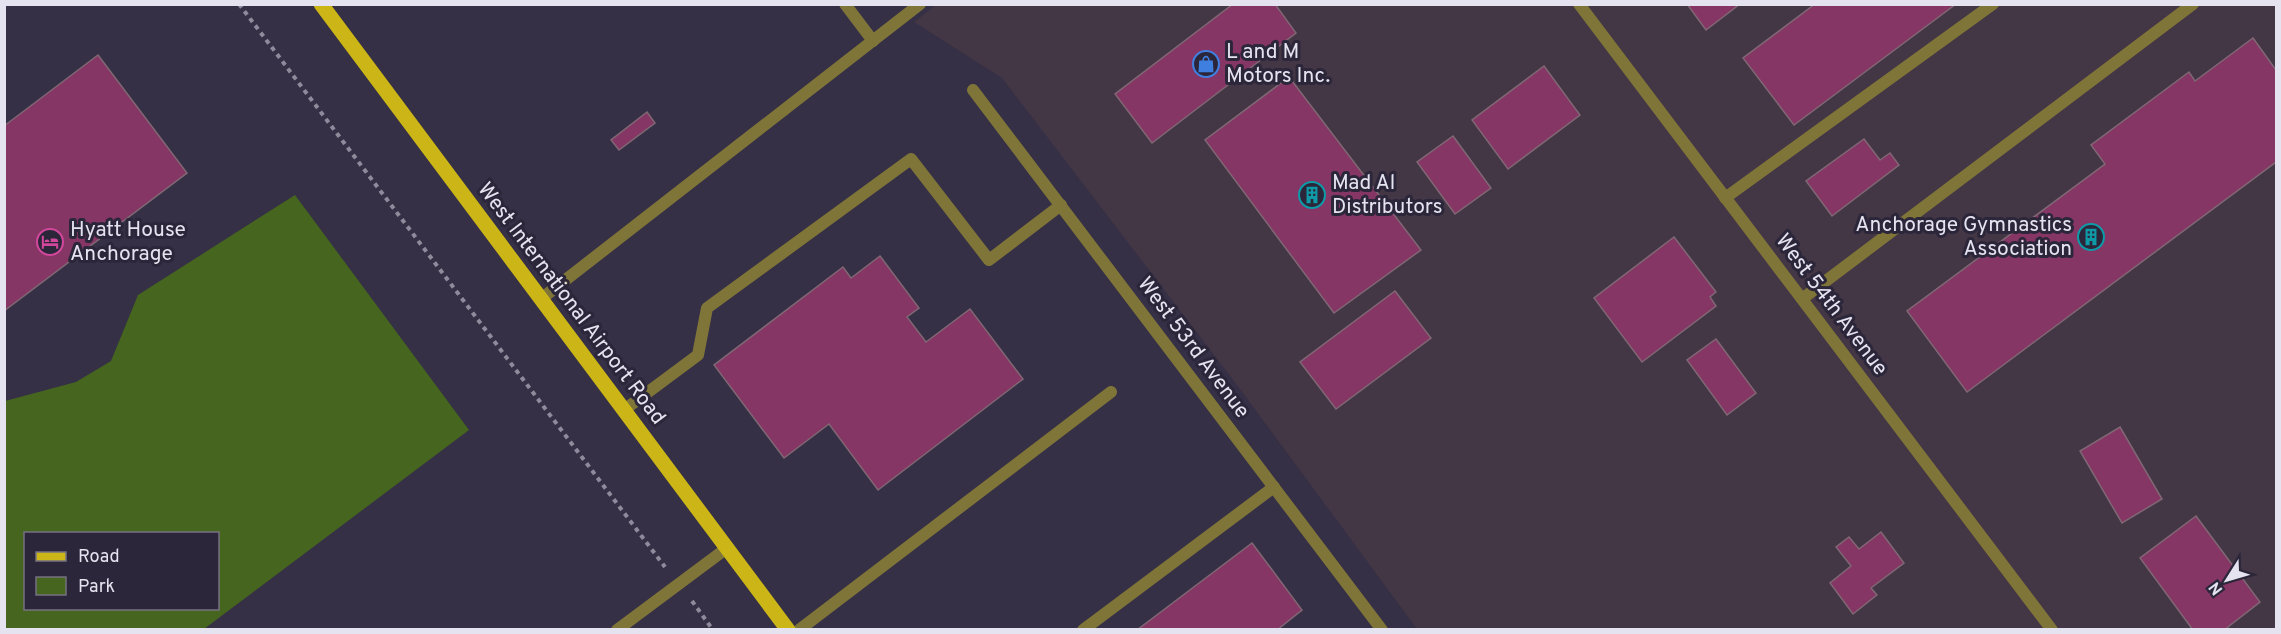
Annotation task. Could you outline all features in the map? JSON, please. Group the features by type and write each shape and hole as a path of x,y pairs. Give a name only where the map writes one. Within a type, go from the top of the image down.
{"main road":[{"name":"West International Airport Road","path":"321,4 788,630"}],"street":[{"path":"845,4 873,41"},
{"path":"541,299 920,4"},
{"name":"West 54th Avenue","path":"1579,4 2052,630"},
{"path":"1725,198 1993,4"},
{"path":"1802,299 2193,4"},
{"name":"West 53rd Avenue","path":"973,90 1382,630"},
{"path":"624,410 698,355 707,308 910,159 989,260 1060,205"},
{"path":"799,630 1111,392"},
{"path":"1083,630 1274,487"},
{"path":"617,630 727,548"}],"path":[{"path":"239,4 713,630"}],"shaded area":[{"path":"937,4 2276,5 2276,629 1417,629 1237,385 1002,78 914,22"}],"green space":[{"path":"295,195 469,430 204,629 5,629 5,401 76,382 111,361 138,295"}],"building":[{"name":"L and M Motors Inc.","path":"1233,4 1275,4 1296,33 1152,143 1115,94"},
{"path":"1687,4 1740,4 1706,30"},
{"path":"1815,4 1956,4 1794,125 1743,58"},
{"name":"Anchorage Gymnastics Association","path":"2253,38 2276,70 2276,162 1967,392 1907,311 2105,164 2091,145 2189,72 2195,81"},
{"name":"Hyatt House Anchorage","path":"98,55 187,173 4,311 4,126"},
{"path":"1544,66 1580,115 1508,169 1472,120"},
{"name":"Mad Al Distributors","path":"1289,77 1421,250 1334,313 1205,140"},
{"path":"647,112 655,123 619,150 611,140"},
{"path":"1453,136 1491,188 1455,214 1417,162"},
{"path":"1864,139 1880,160 1890,153 1899,165 1832,216 1806,181"},
{"path":"1674,237 1716,292 1710,297 1716,306 1642,362 1594,298"},
{"path":"880,256 919,308 907,317 926,342 970,309 1023,379 878,490 829,424 784,458 714,365 843,267 851,278"},
{"path":"1395,291 1431,338 1336,409 1300,362"},
{"path":"1716,339 1756,393 1727,415 1687,360"},
{"path":"2120,427 2162,499 2122,523 2080,451"},
{"path":"2196,516 2260,602 2224,630 2193,630 2140,558"},
{"path":"1881,532 1904,563 1871,588 1877,595 1853,614 1830,583 1851,566 1836,547 1849,537 1859,549"},
{"path":"1252,543 1302,610 1277,630 1137,630"}],"place":[{"name":"L and M Motors Inc.","path":"1206,64"},
{"name":"Mad Al Distributors","path":"1312,195"},
{"name":"Anchorage Gymnastics Association","path":"2091,237"},
{"name":"Hyatt House Anchorage","path":"50,242"}]}
